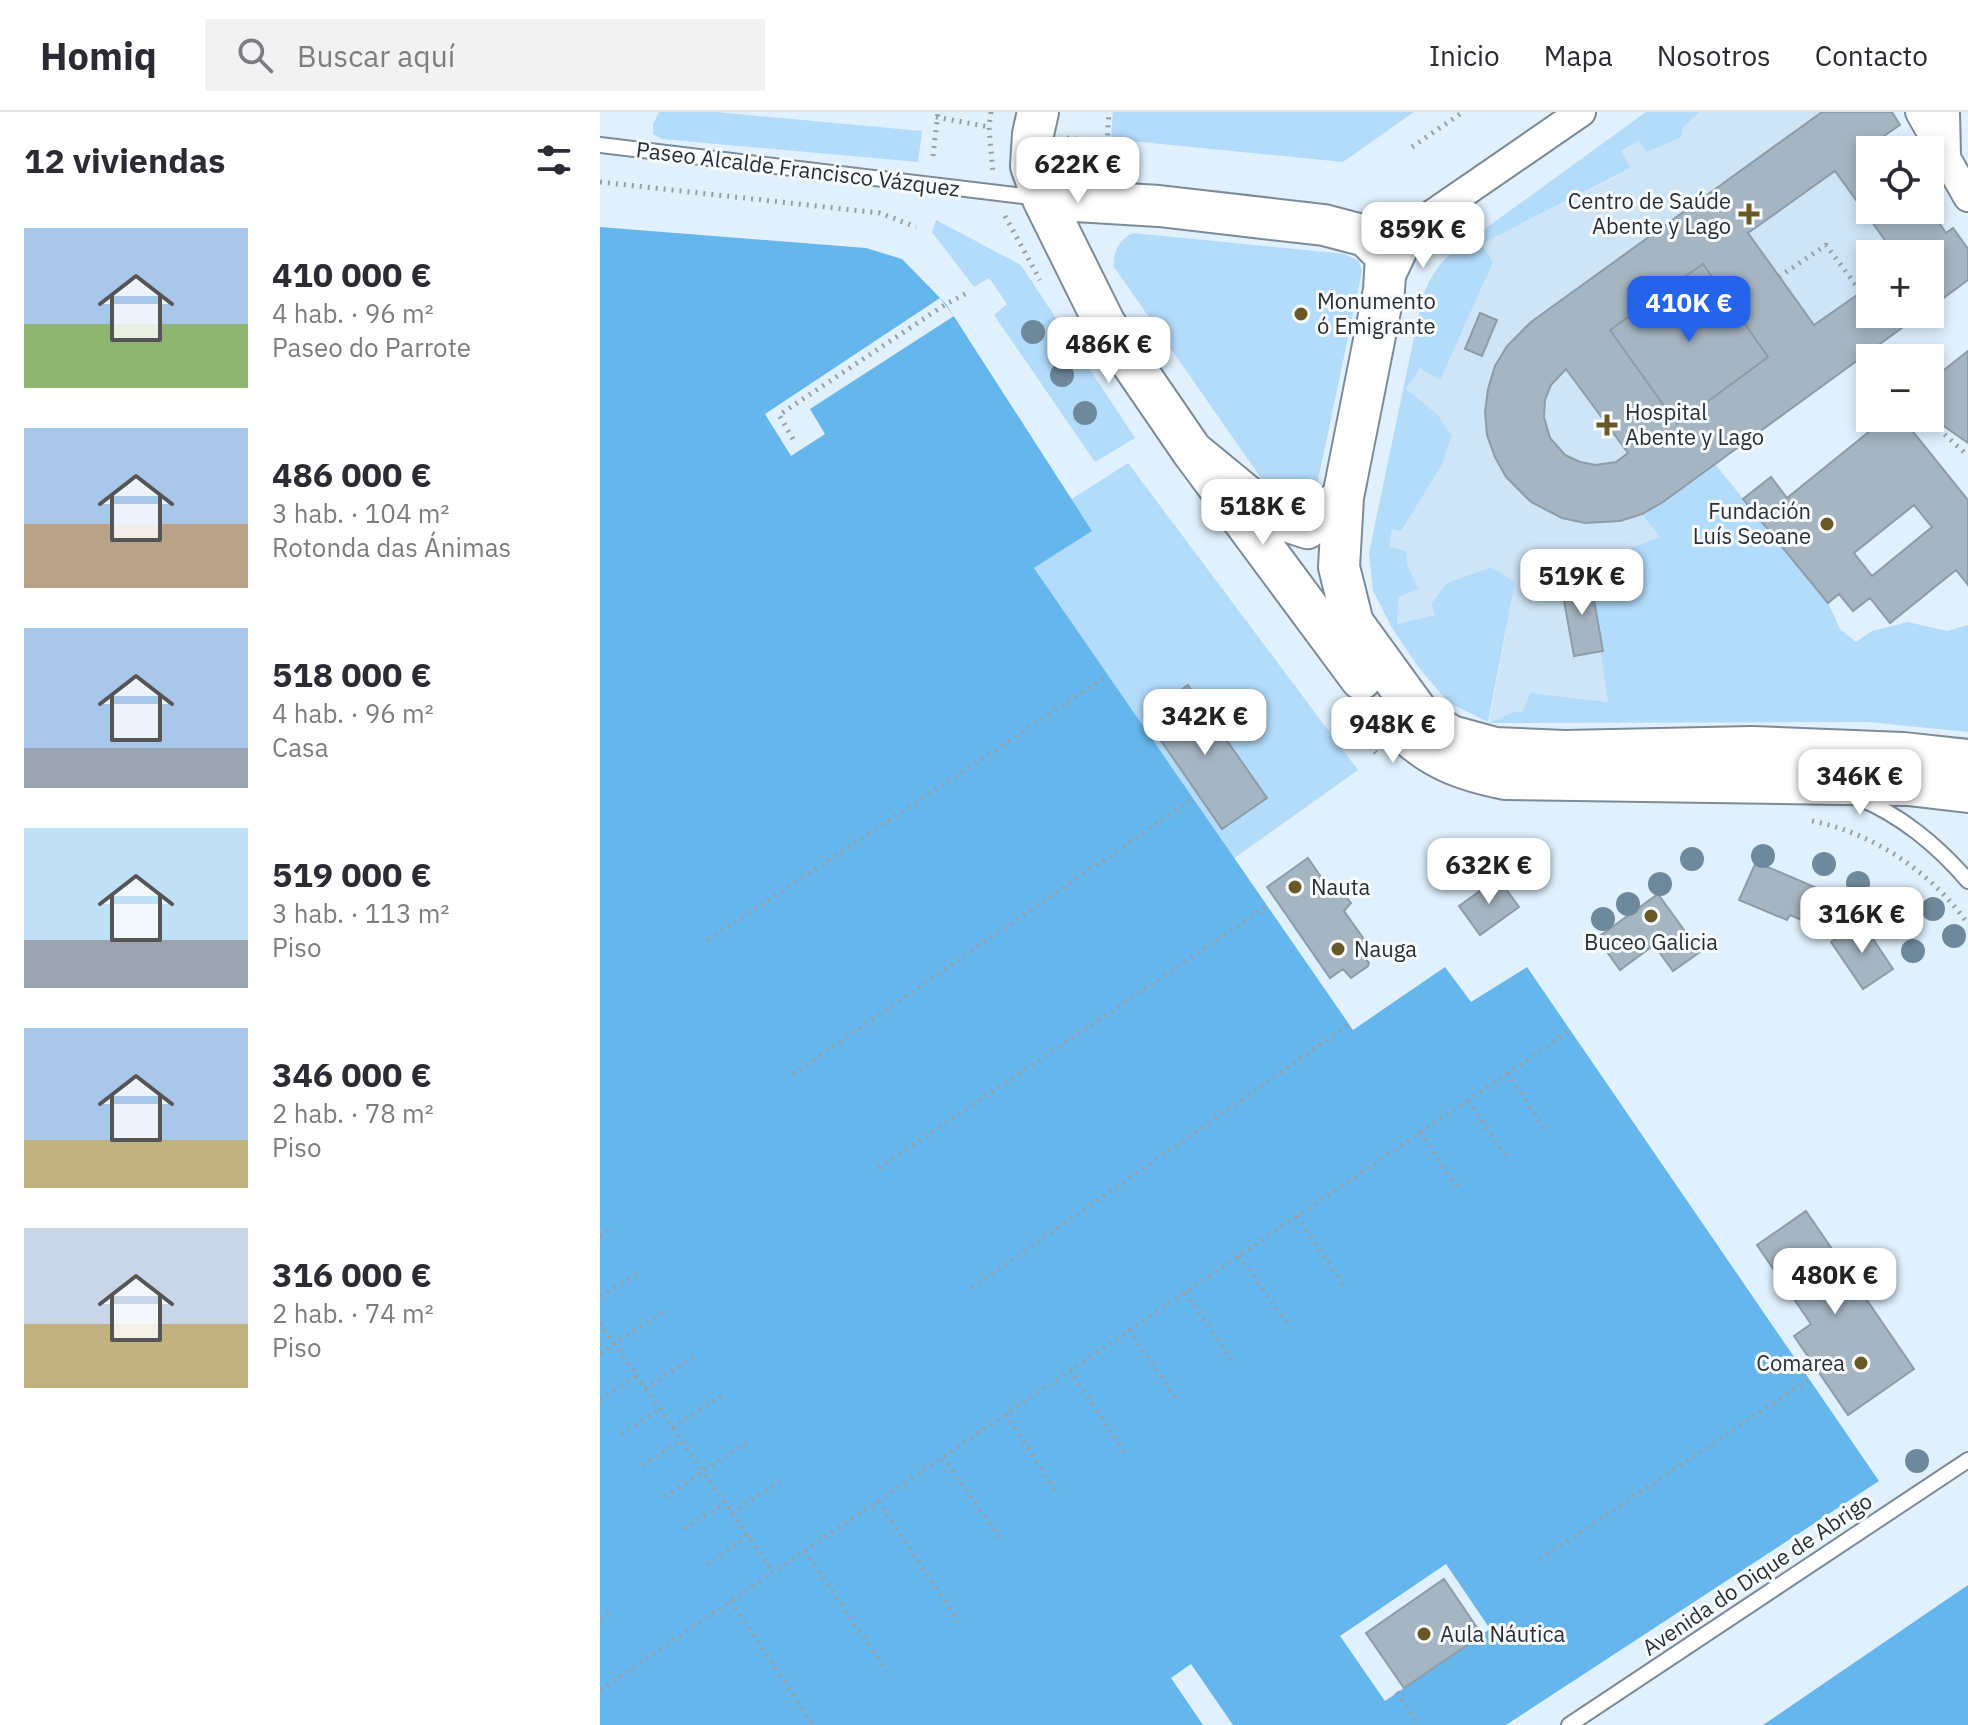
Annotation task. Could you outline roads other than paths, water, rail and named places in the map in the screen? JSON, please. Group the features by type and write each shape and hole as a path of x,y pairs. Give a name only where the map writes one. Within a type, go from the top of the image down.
{"main road":[{"path":"1048,124 1033,134 1031,166 1043,199 1105,324 1280,572 1398,726 1441,761 1473,773 1505,779 1908,785 1968,792"},
{"path":"1043,199 1159,206 1324,225 1366,236 1386,256 1384,290 1343,497 1339,567 1353,623 1422,718 1451,736 1495,748 1752,747 1903,753 1968,760"},
{"path":"1085,284 1091,239 1109,218 1159,206"},
{"path":"1192,451 1271,516 1307,528 1343,497"}],"street":[{"path":"1384,290 1414,227 1581,112"},
{"path":"1939,113 1946,160 1968,197"},
{"path":"1324,225 1414,227"}],"lane":[{"name":"Paseo Alcalde Francisco Vázquez","path":"600,145 1043,199"},
{"path":"1825,785 1894,816 1947,857 1968,881"},
{"name":"Avenida do Dique de Abrigo","path":"1569,1725 1968,1460"}],"water":[{"path":"600,227 866,248 902,259 946,304 1092,531 1034,568 1353,1030 1445,967 1471,1002 1527,967 1879,1481 1506,1725 1233,1725 1191,1664 1171,1678 1203,1725 600,1725","holes":["1446,1564 1490,1629 1385,1701 1340,1636"]},
{"path":"1968,1585 1968,1725 1763,1725"}],"place":[{"name":"Centro de Saúde Abente y Lago","path":"1749,214"},
{"name":"Monumento ó Emigrante","path":"1301,314"},
{"name":"Hospital Abente y Lago","path":"1607,425"},
{"name":"Fundación Luís Seoane","path":"1827,524"},
{"name":"Nauta","path":"1295,887"},
{"name":"Buceo Galicia","path":"1651,916"},
{"name":"Nauga","path":"1338,949"},
{"name":"Comarea","path":"1861,1363"},
{"name":"Aula Náutica","path":"1424,1634"}]}
